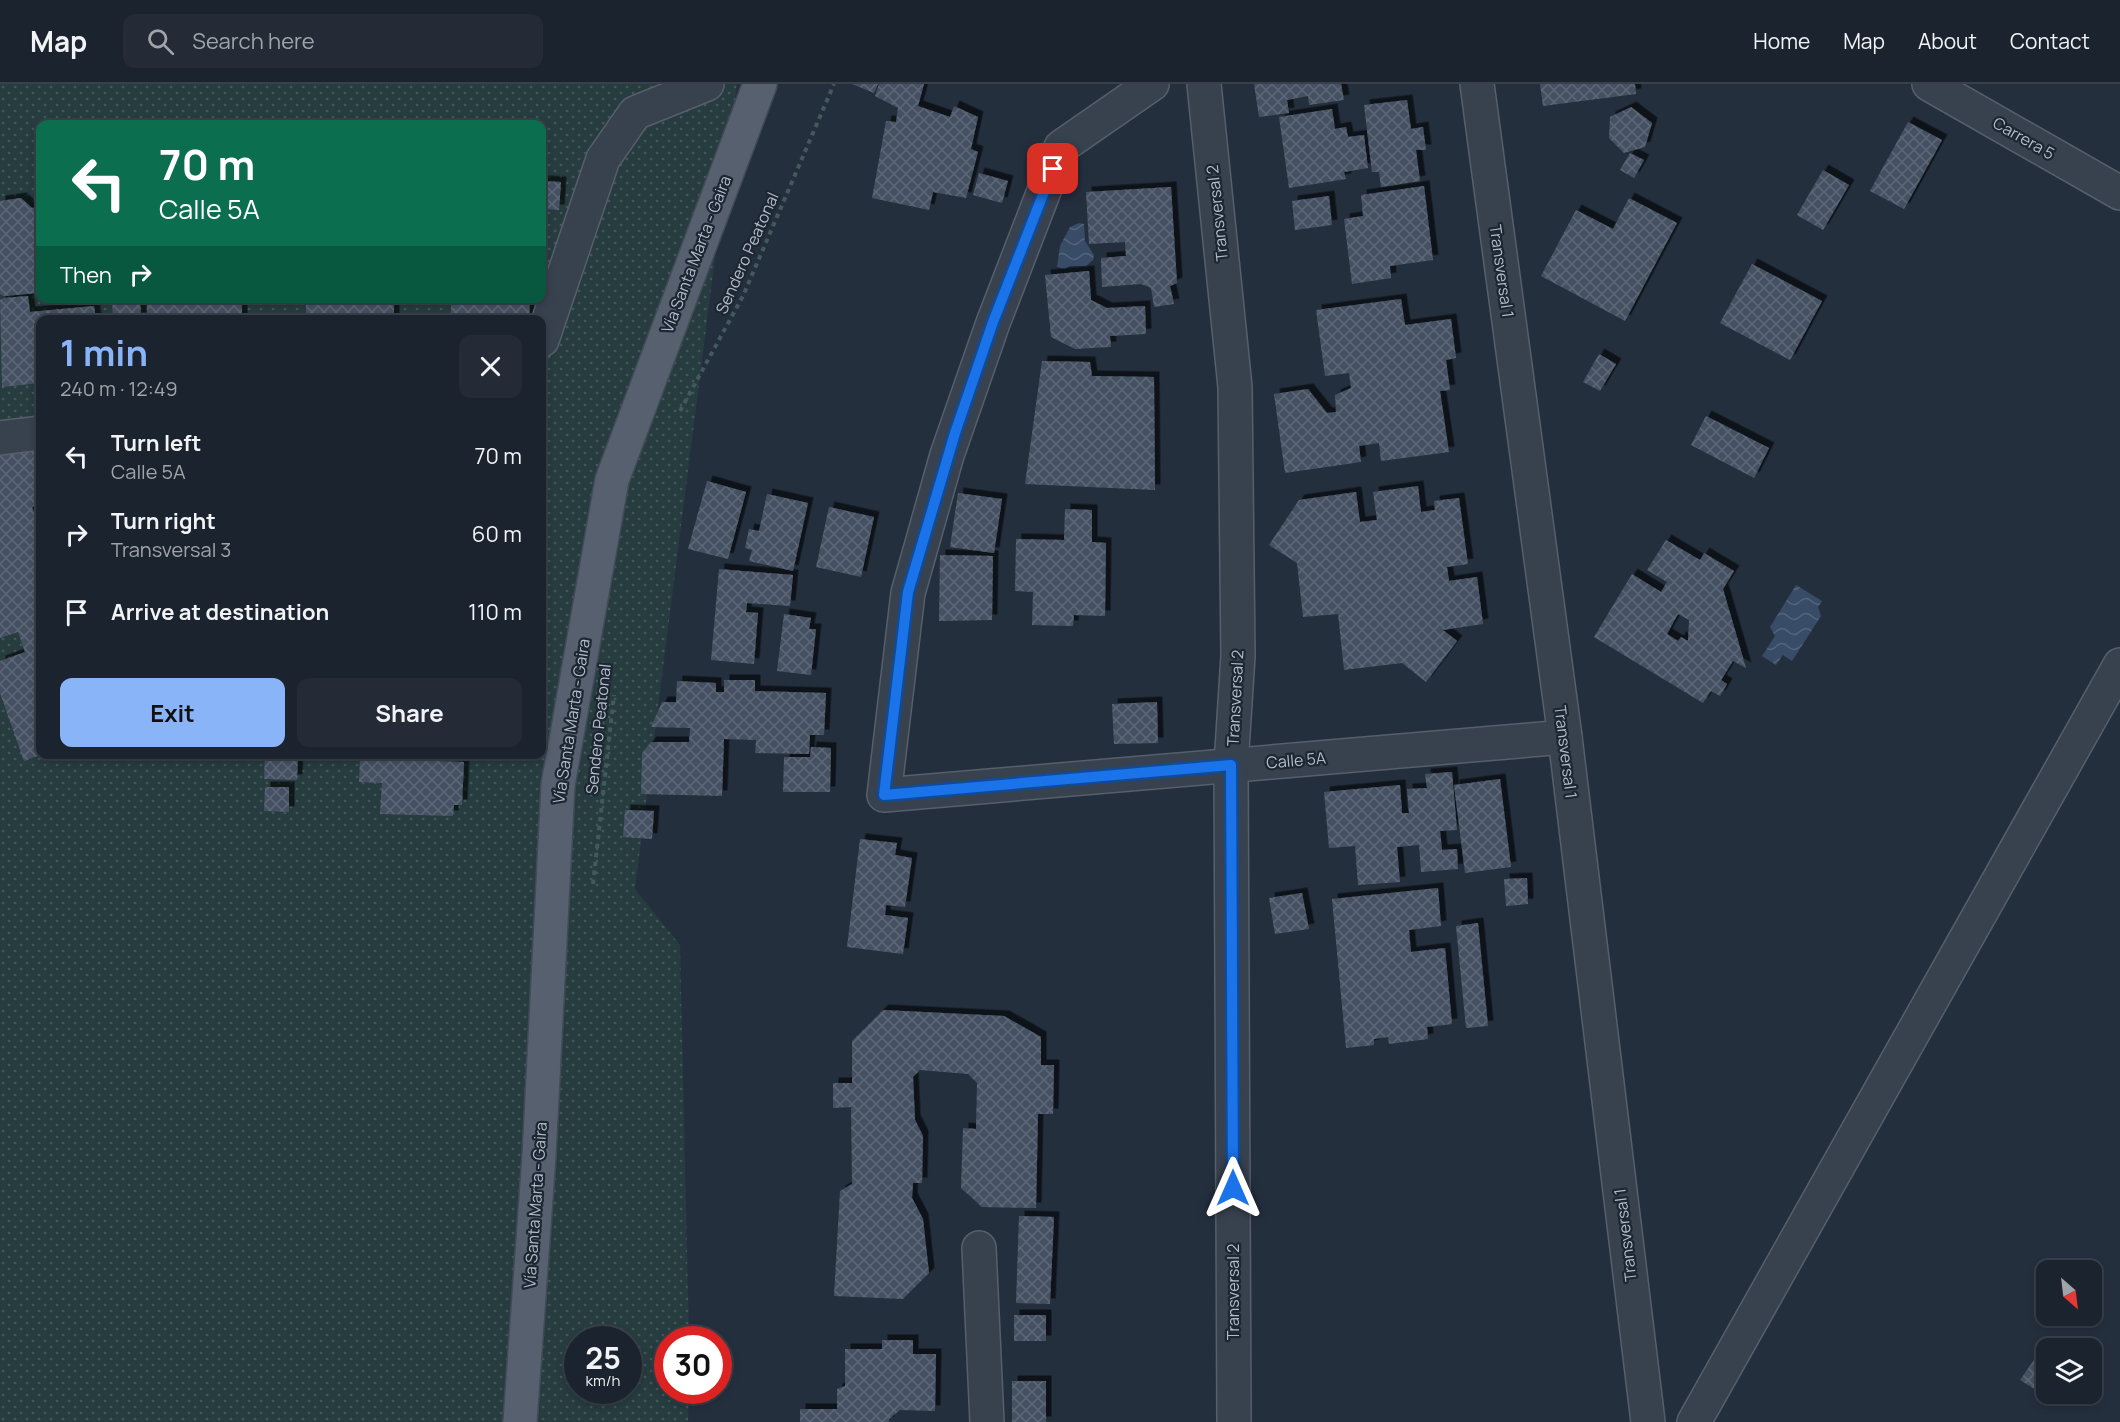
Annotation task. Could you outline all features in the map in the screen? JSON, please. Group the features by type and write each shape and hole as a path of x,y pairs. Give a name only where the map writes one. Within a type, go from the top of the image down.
{"main road":[{"name":"Vía Santa Marta - Gaira","path":"520,1422 539,1156 558,785 612,480 760,84"}],"street":[{"path":"546,328 603,159 635,113 707,84"},
{"name":"Calle 5A","path":"1152,84 1062,147 993,322 947,455 908,592 884,795 1565,737"},
{"name":"Transversal 2","path":"1204,84 1235,387 1238,656 1231,765 1234,1422"},
{"name":"Transversal 1","path":"1477,84 1565,737 1648,1422"},
{"name":"Carrera 5","path":"1929,84 2120,193"},
{"path":"0,438 36,434"},
{"path":"1694,1422 2120,666"},
{"path":"979,1248 987,1422"}],"path":[{"name":"Sendero Peatonal","path":"676,417 743,296 834,84"},
{"name":"Sendero Peatonal","path":"592,892 615,689"}],"green space":[{"path":"0,84 737,84 635,889 680,945 689,1326 654,1326 654,1404 689,1404 688,1422 0,1422"}],"water":[{"path":"1079,223 1084,224 1085,241 1094,255 1093,260 1086,266 1070,266 1065,269 1057,267 1060,246 1070,227"},
{"path":"1796,585 1822,601 1818,607 1821,616 1792,661 1783,655 1776,665 1762,656 1775,636 1770,627"}],"building":[{"path":"852,84 878,84 874,93"},
{"path":"879,84 924,84 918,106 950,117 954,106 978,117 971,149 978,152 966,198 933,192 929,210 872,198 886,121 896,122 898,108 875,96"},
{"path":"1254,84 1341,84 1344,100 1309,105 1308,96 1287,100 1289,113 1259,117"},
{"path":"1540,84 1635,84 1636,94 1543,106"},
{"path":"1407,100 1411,129 1423,127 1426,150 1416,150 1420,181 1381,187 1379,172 1372,172 1364,105"},
{"path":"1631,107 1652,123 1645,147 1624,153 1609,138 1610,117"},
{"path":"1332,109 1335,129 1346,127 1348,137 1364,135 1368,168 1344,172 1346,179 1289,188 1279,117"},
{"path":"1908,122 1942,140 1904,209 1870,191"},
{"path":"1630,153 1644,160 1634,178 1620,170"},
{"path":"1823,170 1849,185 1823,230 1797,215"},
{"path":"979,173 1008,181 1002,203 973,195"},
{"path":"546,181 561,182 559,210 546,209"},
{"path":"1424,186 1433,260 1390,266 1391,278 1352,284 1344,219 1363,216 1361,195"},
{"path":"1171,187 1177,283 1170,286 1174,304 1154,307 1151,288 1141,284 1102,287 1101,258 1126,256 1125,242 1089,244 1086,192"},
{"path":"1329,196 1332,225 1295,230 1292,201"},
{"path":"21,198 32,208 36,208 36,293 4,296 0,294 0,201"},
{"path":"1629,198 1677,223 1625,321 1541,276 1576,210 1613,229"},
{"path":"1752,264 1822,301 1790,360 1720,323"},
{"path":"1089,271 1091,300 1107,308 1145,306 1146,334 1110,336 1111,347 1075,349 1051,337 1045,275"},
{"path":"28,296 30,312 94,306 95,315 36,315 36,383 2,387 0,300"},
{"path":"1401,299 1405,325 1451,319 1456,358 1446,360 1450,390 1440,391 1449,452 1381,461 1379,443 1359,446 1361,462 1285,473 1274,394 1308,389 1327,413 1336,412 1335,395 1351,388 1349,373 1325,376 1316,310"},
{"path":"112,303 140,303 141,315 113,315"},
{"path":"147,303 242,303 242,315 147,315"},
{"path":"306,303 394,303 394,315 306,315"},
{"path":"452,303 530,303 529,315 450,315"},
{"path":"1599,354 1616,364 1600,391 1583,382"},
{"path":"1042,361 1090,362 1092,376 1154,377 1155,490 1025,484"},
{"path":"1706,416 1769,448 1754,478 1691,445"},
{"path":"34,437 36,443 36,506 32,507 36,513 36,756 24,761 0,693 0,661 25,652 18,632 0,638 0,449"},
{"path":"707,481 746,492 728,559 688,549"},
{"path":"1418,486 1421,512 1435,510 1434,501 1459,498 1468,564 1447,567 1449,581 1477,577 1483,624 1443,630 1457,641 1426,682 1402,663 1344,670 1338,614 1303,617 1297,563 1269,545 1299,500 1356,492 1360,522 1377,520 1373,492"},
{"path":"958,493 1002,499 994,553 950,547"},
{"path":"767,494 808,503 793,571 749,561 752,550 745,548 749,529 759,531"},
{"path":"829,507 874,517 861,577 816,567"},
{"path":"1065,509 1092,510 1092,542 1106,543 1105,616 1074,615 1073,626 1032,625 1033,592 1015,591 1016,539 1064,540"},
{"path":"1666,540 1700,560 1704,553 1734,571 1723,589 1746,668 1733,661 1721,680 1727,684 1720,696 1711,691 1703,703 1594,637 1632,574 1661,592 1667,582 1647,570","holes":["1678,614 1689,620 1688,641 1681,637 1678,641 1667,634"]},
{"path":"940,555 993,556 992,620 939,621"},
{"path":"719,569 793,575 790,606 747,603 746,612 758,613 754,664 711,660"},
{"path":"784,614 811,618 809,629 816,629 811,675 777,671"},
{"path":"724,680 755,680 755,691 826,693 824,735 810,735 809,754 755,753 756,740 724,739 722,796 641,794 642,753 651,742 689,742 690,728 651,727 662,702 676,702 677,681 716,683 716,692 724,692"},
{"path":"1157,702 1158,743 1114,744 1112,704"},
{"path":"811,747 831,748 830,792 783,792 784,757 810,757"},
{"path":"265,759 298,759 297,780 264,779"},
{"path":"360,759 464,762 462,805 454,805 453,816 380,814 382,783 359,782"},
{"path":"1452,772 1457,830 1440,831 1442,850 1457,849 1458,869 1421,872 1419,845 1397,847 1400,882 1358,885 1355,846 1329,848 1324,792 1400,785 1402,813 1409,813 1407,789 1427,788 1425,774"},
{"path":"1500,779 1511,867 1465,873 1454,785"},
{"path":"265,787 289,787 289,812 264,811"},
{"path":"625,810 654,811 652,839 623,837"},
{"path":"860,839 897,843 895,855 912,858 905,907 886,905 885,915 908,918 903,954 847,947"},
{"path":"1527,878 1528,904 1506,906 1504,879"},
{"path":"1438,888 1441,926 1409,930 1411,952 1445,948 1452,1024 1427,1027 1428,1039 1389,1044 1388,1037 1374,1039 1374,1045 1346,1048 1332,899"},
{"path":"1302,893 1309,929 1275,934 1269,898"},
{"path":"1478,923 1488,1026 1466,1028 1456,926"},
{"path":"883,1010 1004,1016 1041,1037 1041,1065 1054,1065 1053,1114 1038,1114 1036,1208 982,1207 961,1188 963,1128 976,1129 977,1083 968,1074 920,1070 913,1077 915,1120 923,1136 922,1183 913,1183 912,1198 923,1219 929,1273 903,1299 834,1296 840,1191 852,1184 851,1107 833,1108 833,1083 852,1083 852,1041"},
{"path":"1019,1216 1054,1217 1050,1304 1016,1303"},
{"path":"1014,1315 1046,1315 1046,1341 1014,1341"},
{"path":"882,1340 913,1340 913,1354 936,1354 935,1411 900,1410 889,1419 889,1422 800,1422 800,1409 837,1409 837,1389 845,1386 845,1349 882,1349"},
{"path":"2034,1360 2036,1361 2036,1390 2020,1380"},
{"path":"1012,1381 1046,1381 1046,1422 1012,1422"}],"route":[{"path":"1053,169 993,322 947,455 908,592 884,795 1231,765 1233,1188"}]}
